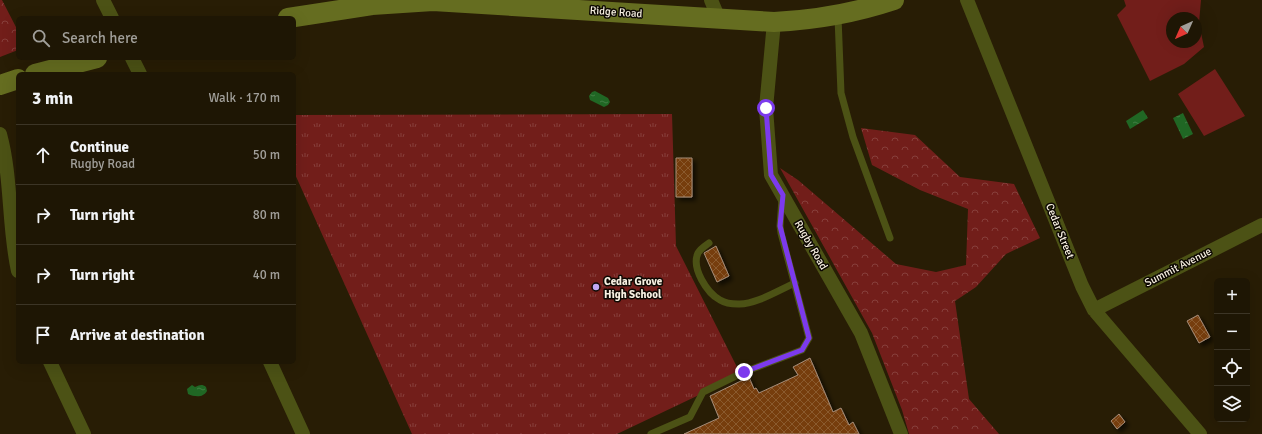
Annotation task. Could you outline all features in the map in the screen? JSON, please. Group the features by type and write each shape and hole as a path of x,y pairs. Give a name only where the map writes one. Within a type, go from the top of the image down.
{"main road":[{"name":"Ridge Road","path":"296,17 372,5 433,1 774,22 798,21 838,15 859,11 894,0"},
{"path":"43,72 89,60"},
{"path":"0,85 16,80"}],"street":[{"path":"103,0 111,16"},
{"path":"711,0 719,19"},
{"name":"Cedar Street","path":"967,0 1082,286 1094,310 1200,434"},
{"name":"Rugby Road","path":"774,22 766,108 771,175 861,333 901,434"},
{"path":"133,60 139,72"},
{"path":"0,134 6,163 11,223 16,257"},
{"name":"Summit Avenue","path":"1094,310 1262,225"},
{"path":"51,364 84,434"},
{"path":"271,364 303,434"}],"lane":[{"path":"838,15 841,93 853,137 890,238"},
{"path":"651,434 690,417 703,392 744,372 802,350 809,338 780,226 783,195"},
{"path":"709,243 702,247 698,254 697,264 699,275 712,294 720,300 730,304 748,304 795,283"}],"green space":[{"path":"0,0 2,0 16,27 16,51 0,57"},
{"path":"1124,0 1201,0 1200,12 1166,12 1166,48 1202,48 1202,37 1204,47 1184,64 1150,81 1117,15 1126,6"},
{"path":"1215,69 1245,116 1204,136 1178,94"},
{"name":"Cedar Grove High School","path":"672,114 676,246 741,375 617,434 412,434 296,176 296,115"},
{"path":"861,128 915,135 960,177 1014,184 1040,238 1006,254 976,287 955,301 969,399 999,434 909,434 902,410 872,333 780,168 798,180 896,264 936,272 966,265 968,209 920,190 872,165"}],"water":[{"path":"595,91 608,98 610,102 608,105 604,107 590,100 589,96"},
{"path":"1143,110 1148,118 1130,129 1126,121"},
{"path":"1183,113 1193,134 1183,139 1173,118"},
{"path":"192,385 195,387 203,385 206,387 207,391 203,395 199,396 188,394 187,389"}],"building":[{"path":"676,158 692,158 692,197 676,197"},
{"path":"716,246 729,276 717,282 704,253"},
{"path":"1198,315 1210,337 1199,343 1187,321"},
{"path":"810,358 833,412 841,408 849,425 853,422 859,434 684,434 719,418 710,396 749,377 754,389 756,388 759,393 798,375 793,367"},
{"path":"1119,414 1125,422 1117,429 1111,421"}],"place":[{"name":"Cedar Grove High School","path":"596,287"}],"route":[{"path":"744,372 802,350 809,338 781,233 780,226 783,195 771,175 766,108"}]}
